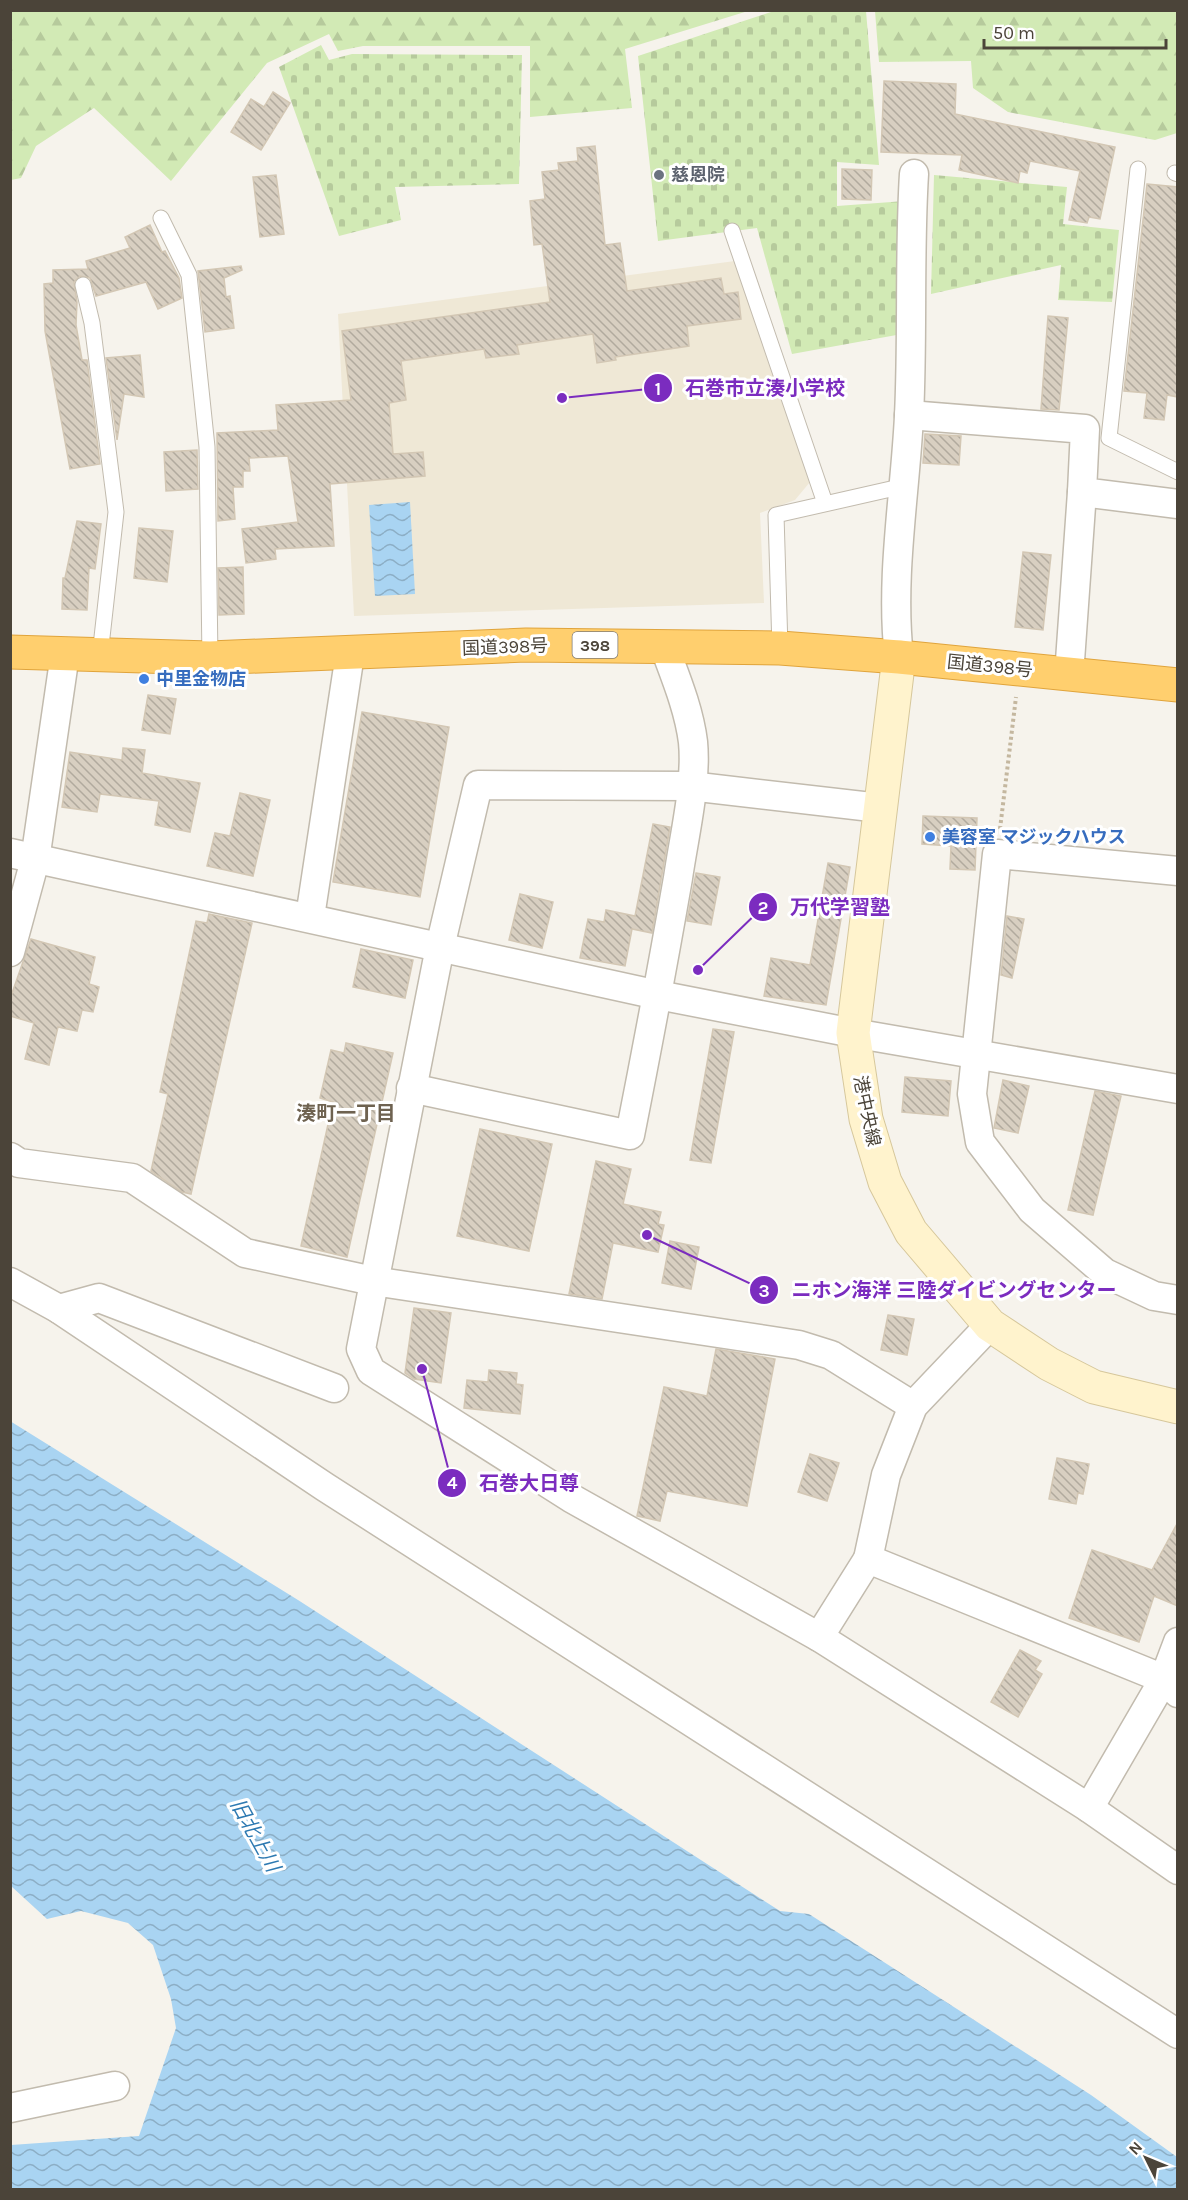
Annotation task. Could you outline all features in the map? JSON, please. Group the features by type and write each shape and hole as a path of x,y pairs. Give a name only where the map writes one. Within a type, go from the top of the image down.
{"highway":[{"name":"国道398号","path":"10,652 210,658 526,645 780,648 899,657 1178,685"}],"street":[{"path":"899,657 896,629 897,577 909,415 914,174"},
{"path":"909,415 1085,429 1069,675"},
{"path":"1082,492 1178,504"},
{"path":"411,1088 630,1135 658,995 690,786 693,742 682,696 664,646"},
{"path":"10,952 23,857 65,654"},
{"path":"310,917 350,654"},
{"name":"港中央線","path":"899,657 853,1033 866,1119 885,1182 911,1232 990,1325 1049,1364 1094,1387 1178,1407"},
{"path":"880,808 690,786 478,785 440,947 361,1349 371,1371 571,1498 819,1638 1089,1808 1178,1870"},
{"path":"1178,871 997,854 974,1054 972,1094 980,1142 1032,1210 1105,1273 1154,1296 1178,1300"},
{"path":"23,857 310,917 658,995 853,1033 1178,1089"},
{"path":"10,1157 20,1162 132,1178 245,1253 373,1281 799,1345 831,1355 913,1406"},
{"path":"10,1282 59,1309 325,1487 756,1761 1178,2034"},
{"path":"59,1309 99,1298 334,1388"},
{"path":"819,1638 868,1560 886,1475 913,1406 990,1325"},
{"path":"868,1560 1171,1686"},
{"path":"1089,1808 1171,1686 1178,1642"},
{"path":"10,2108 115,2086"}],"lane":[{"path":"1138,169 1109,438 1178,472"},
{"path":"161,218 189,275 207,447 210,658"},
{"path":"732,231 825,503"},
{"path":"83,285 92,323 116,512 100,655"},
{"path":"780,648 776,515 904,486"}],"path":[{"path":"997,854 1020,670"}],"shaded area":[{"path":"735,261 810,482 795,500 760,513 764,603 354,616 338,314"}],"green space":[{"path":"11,10 748,11 625,49 632,108 530,117 530,46 363,46 338,51 329,34 267,63 171,181 94,108 36,146 21,178 11,180"},
{"path":"774,11 866,11 879,165 837,162 837,206 905,201 902,334 792,354 757,228 658,241 638,56"},
{"path":"875,11 1177,11 1177,133 1155,140 1008,112 973,88 971,61 879,62"},
{"path":"321,45 329,60 352,54 522,55 519,184 395,187 401,220 339,236 279,67"},
{"path":"934,175 1067,187 1063,224 1119,230 1112,302 1058,300 1061,265 931,294"}],"water":[{"path":"410,502 415,594 375,596 369,505"},
{"name":"旧北上川","path":"10,1421 298,1600 780,1911 809,1914 1091,2095 1177,2157 1177,2189 11,2189 11,2145 139,2136 176,2028 171,1999 153,1945 128,1923 81,1911 47,1919 11,1886"}],"building":[{"path":"884,81 956,84 955,114 1115,147 1100,219 1089,217 1087,223 1069,220 1080,171 1030,161 1027,173 1020,171 1018,183 959,170 962,155 881,152"},
{"path":"273,92 290,103 261,150 231,132 251,99 264,107"},
{"path":"595,146 605,245 620,243 627,291 721,278 724,294 738,292 741,319 687,326 689,346 615,357 616,360 597,363 593,334 517,345 519,354 486,358 484,349 401,361 406,400 389,403 393,454 423,452 425,476 330,484 334,546 275,549 276,559 246,563 242,529 298,522 288,456 249,458 250,471 243,471 243,487 233,487 235,519 218,521 217,433 278,430 276,405 351,400 342,331 550,302 542,244 534,245 530,201 545,199 542,172 559,170 558,163 578,161 577,148"},
{"path":"842,169 872,170 871,200 842,199"},
{"path":"276,175 284,234 260,237 253,177"},
{"path":"1147,184 1178,187 1178,397 1167,395 1164,420 1144,418 1147,393 1124,391"},
{"path":"150,225 162,252 165,251 179,278 182,298 158,309 146,282 96,296 90,278 80,276 74,282 77,302 76,325 82,360 87,360 100,464 70,469 45,331 44,284 53,283 53,270 88,269 86,261 130,248 125,237"},
{"path":"241,266 242,270 224,278 226,297 230,296 234,328 205,332 198,271"},
{"path":"1048,316 1068,318 1059,410 1041,409"},
{"path":"140,355 144,397 124,394 117,440 106,358"},
{"path":"925,434 961,436 959,465 923,463"},
{"path":"197,450 198,489 166,491 164,452"},
{"path":"77,521 101,524 95,569 89,568 87,610 62,609 63,578 65,578"},
{"path":"139,528 173,531 167,582 134,578"},
{"path":"1023,552 1051,555 1043,630 1015,627"},
{"path":"243,567 244,614 219,615 218,568"},
{"path":"148,695 176,699 170,734 142,730"},
{"path":"362,712 449,727 420,897 333,882"},
{"path":"123,748 145,750 142,773 200,783 190,832 155,825 159,801 100,794 97,812 62,807 70,752 122,760"},
{"path":"240,793 270,800 253,876 207,866 215,833 230,836"},
{"path":"923,816 977,818 975,870 950,869 951,846 922,844"},
{"path":"653,824 670,827 652,933 632,929 625,966 580,958 588,919 604,922 606,910 635,916"},
{"path":"828,863 850,867 826,1005 764,996 771,958 810,965"},
{"path":"696,873 720,877 711,925 687,921"},
{"path":"520,894 553,902 542,948 509,940"},
{"path":"209,914 252,923 191,1194 182,1192 151,1171 168,1094 160,1092 196,921 207,923"},
{"path":"1007,916 1024,919 1012,978 1001,975"},
{"path":"31,939 95,957 89,984 99,987 93,1012 82,1010 77,1031 58,1027 49,1065 25,1059 34,1023 10,1016 10,999"},
{"path":"361,949 413,960 405,998 353,987"},
{"path":"713,1029 734,1032 711,1163 690,1160"},
{"path":"346,1043 393,1053 347,1257 301,1246 333,1102 320,1098 331,1050 344,1053"},
{"path":"905,1077 951,1081 948,1116 902,1112"},
{"path":"1003,1080 1029,1086 1018,1133 994,1128"},
{"path":"1095,1091 1121,1096 1093,1215 1068,1210"},
{"path":"480,1129 552,1144 529,1251 457,1236"},
{"path":"596,1161 631,1169 623,1204 661,1212 658,1224 664,1225 658,1252 613,1243 602,1299 569,1294"},
{"path":"670,1241 699,1247 691,1289 662,1283"},
{"path":"414,1308 451,1313 441,1383 414,1379 405,1373"},
{"path":"888,1315 914,1319 907,1355 881,1350"},
{"path":"716,1349 775,1359 747,1506 667,1491 660,1521 637,1516 664,1387 707,1396"},
{"path":"489,1370 517,1373 516,1384 523,1385 520,1414 464,1408 467,1380 488,1382"},
{"path":"810,1454 839,1463 827,1501 798,1492"},
{"path":"1057,1458 1089,1464 1083,1494 1078,1493 1076,1504 1049,1499"},
{"path":"1178,1522 1178,1606 1154,1596 1139,1642 1069,1618 1092,1550 1152,1570"},
{"path":"1020,1650 1041,1661 1035,1670 1042,1674 1018,1717 991,1702"}],"place":[{"name":"慈恩院","path":"659,175"},
{"name":"石巻市立湊小学校","path":"562,398"},
{"name":"中里金物店","path":"144,679"},
{"name":"美容室 マジックハウス","path":"930,837"},
{"name":"万代学習塾","path":"698,970"},
{"name":"ニホン海洋 三陸ダイビングセンター","path":"647,1235"},
{"name":"石巻大日尊","path":"422,1369"}],"district":[{"name":"湊町一丁目","path":"346,1113"}]}
